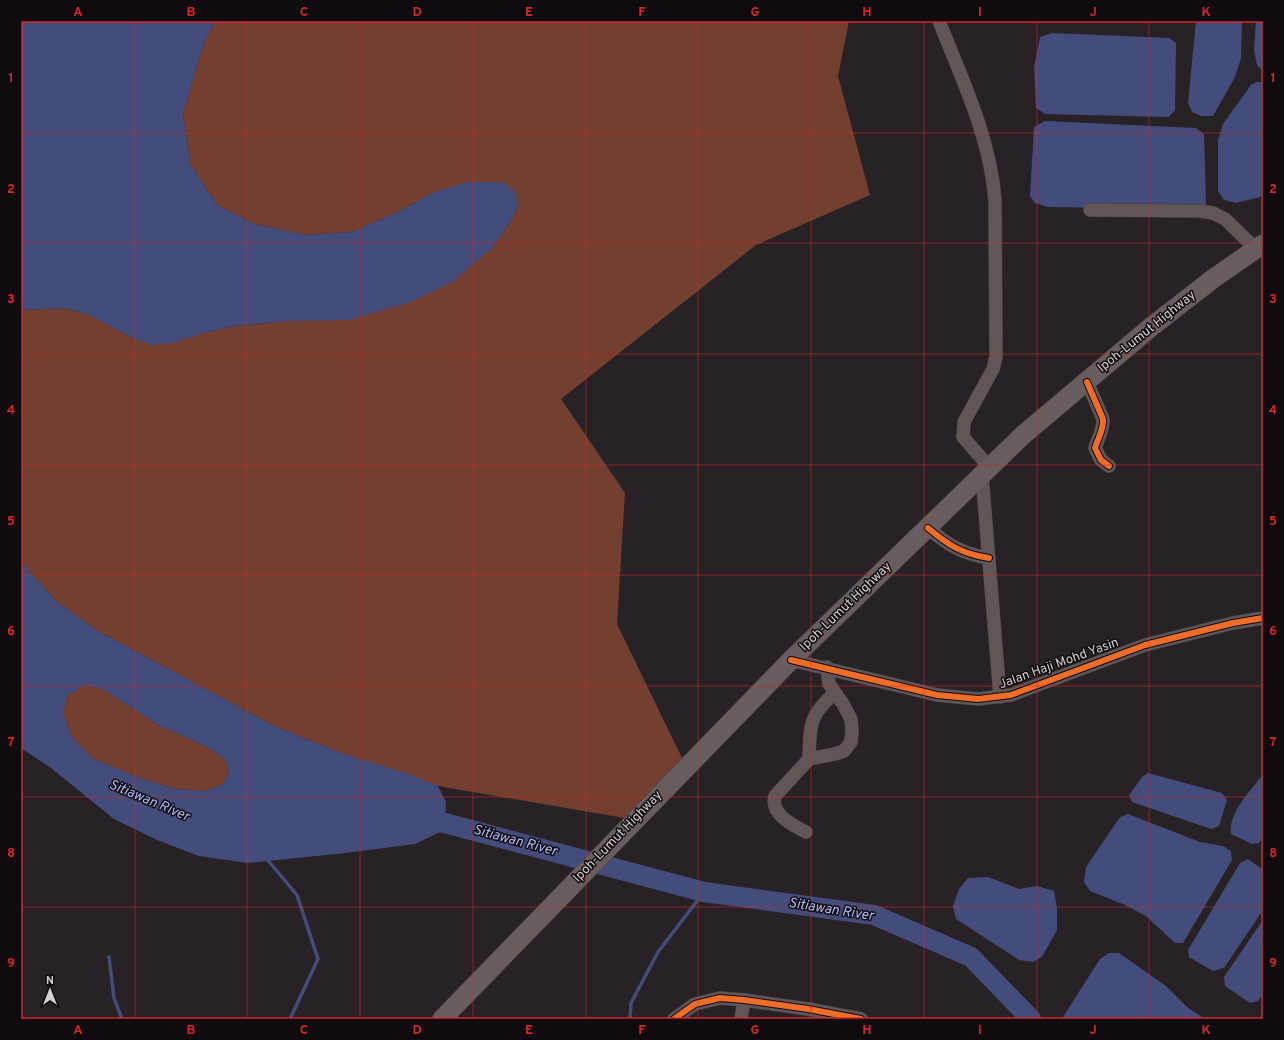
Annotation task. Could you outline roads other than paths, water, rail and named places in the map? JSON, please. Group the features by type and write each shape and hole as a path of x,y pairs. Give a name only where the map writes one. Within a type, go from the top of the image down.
{"highway":[{"name":"Ipoh-Lumut Highway","path":"442,1019 624,830 791,660 1023,435 1151,327 1214,278 1259,246"}],"street":[{"path":"939,21 977,118 993,177 995,200 996,357 993,369 964,422 963,436 986,471 989,558 1000,697"},
{"path":"1090,210 1199,211 1213,213 1225,219 1259,246"},
{"path":"1087,382 1103,419 1103,428 1098,436 1095,448 1100,460 1109,466"},
{"path":"928,528 944,542 954,548 973,556 989,558"},
{"name":"Jalan Haji Mohd Yasin","path":"791,660 827,667 937,695 978,699 1011,695 1145,645 1233,623 1263,618"},
{"path":"808,758 835,754 844,751 851,742 851,719 843,704 829,684 827,667"},
{"path":"806,832 787,822 777,810 774,800 775,796 808,758 813,718 821,706 835,693"},
{"path":"674,1019 695,1004 720,998 808,1009 861,1019"},
{"path":"741,1019 744,1000"}],"water":[{"path":"21,21 215,21 204,43 183,113 190,163 217,205 254,224 305,235 351,232 398,212 434,192 468,182 503,182 515,191 518,206 511,221 492,248 452,282 411,302 349,320 287,321 234,326 204,333 173,343 153,345 134,339 90,315 65,308 21,310"},
{"path":"1196,21 1242,21 1241,58 1235,77 1213,116 1201,116 1192,112 1188,103"},
{"path":"1256,21 1263,21 1263,71 1257,65 1254,50"},
{"path":"1052,33 1169,38 1176,43 1175,110 1169,117 1045,114 1036,108 1034,68 1040,37"},
{"path":"1257,82 1263,82 1263,195 1236,203 1224,200 1218,191 1218,140 1223,124 1251,85"},
{"path":"1045,121 1196,128 1204,134 1206,205 1200,209 1048,207 1035,203 1030,196 1034,127"},
{"path":"21,562 56,601 96,630 274,726 338,752 409,774 438,786 446,802 445,823 438,833 415,844 248,863 199,856 157,840 114,819 51,768 21,748","holes":["86,685 104,690 158,725 207,747 225,759 229,772 223,784 206,791 175,789 140,778 92,758 72,737 63,713 68,695"]},
{"path":"1148,773 1222,793 1227,800 1219,826 1211,829 1132,802 1129,795 1143,776"},
{"path":"1263,776 1263,837 1259,843 1252,844 1231,834 1231,827 1240,804"},
{"path":"1128,814 1200,842 1223,846 1231,851 1232,860 1183,943 1175,943 1146,916 1125,905 1090,891 1084,882 1086,867 1120,817"},
{"path":"1248,859 1263,870 1263,910 1224,968 1213,971 1189,957 1188,950 1240,863"},
{"path":"988,877 1019,889 1037,886 1054,891 1057,909 1057,930 1042,957 1033,962 1019,960 956,919 953,906 959,889 968,878"},
{"path":"1263,920 1263,994 1258,1001 1250,1003 1225,986 1224,977"},
{"path":"1109,953 1119,953 1166,986 1187,1007 1205,1019 1064,1019 1063,1017 1100,959"}],"waterway":[{"name":"Sitiawan River","path":"418,821 445,823 704,892 874,915 971,957 1031,1019"},
{"path":"266,858 297,895 318,959 290,1019"},
{"path":"630,1019 631,1003 658,952 704,892"},
{"path":"109,957 114,998 122,1019"}]}
